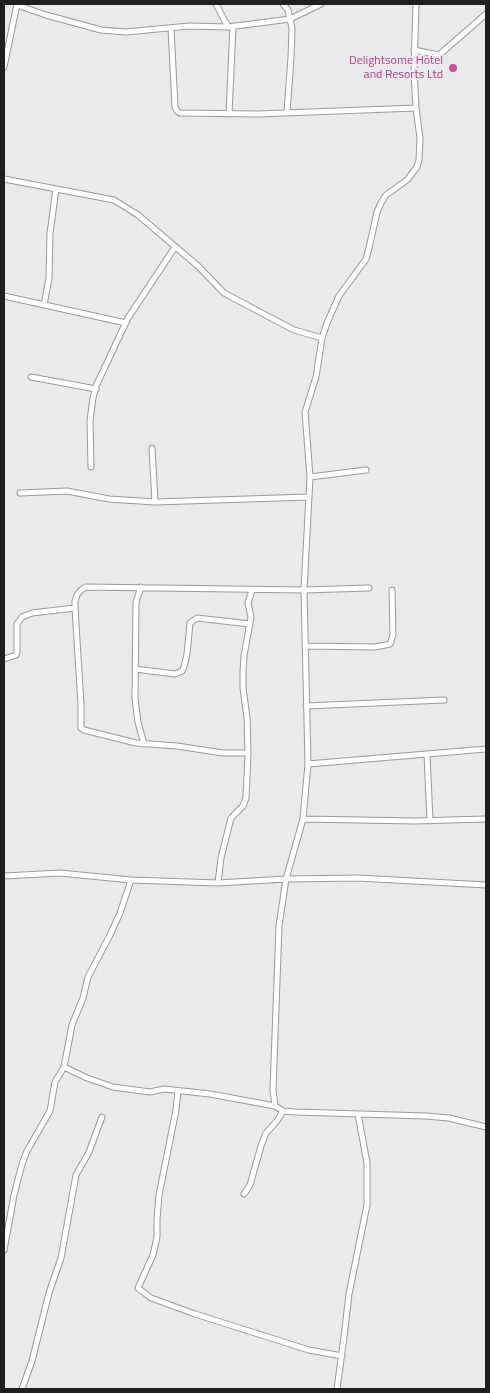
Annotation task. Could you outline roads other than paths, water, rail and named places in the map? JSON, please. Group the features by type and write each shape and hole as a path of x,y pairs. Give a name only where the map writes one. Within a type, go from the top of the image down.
{"street":[{"path":"4,67 7,35 17,4 46,15 101,30 126,32 189,26 230,26 290,19 321,4"},
{"path":"216,4 230,26 229,114"},
{"path":"283,4 288,10 292,28 287,112"},
{"path":"275,1106 273,1070 279,926 286,879 303,819 308,764 304,590 310,477 306,412 316,377 322,338 330,315 339,296 366,259 377,212 381,203 386,195 407,180 417,167 419,160 420,138 416,108 414,50 416,4"},
{"path":"414,50 439,55 486,14"},
{"path":"171,28 175,107 180,113 306,113 416,108"},
{"path":"4,179 114,200 138,215 198,266 224,293 294,330 322,338"},
{"path":"44,305 49,278 50,233 56,189"},
{"path":"91,467 90,421 96,389 126,323 139,300 175,247"},
{"path":"4,296 126,323"},
{"path":"31,376 96,389"},
{"path":"152,448 155,502"},
{"path":"310,477 366,470"},
{"path":"20,493 67,491 109,499 155,502 309,497"},
{"path":"248,753 223,753 177,746 144,744 81,728 75,608 77,595 86,587 252,590 370,588"},
{"path":"141,587 136,602 135,698 138,722 144,744"},
{"path":"218,883 221,858 230,818 243,806 246,798 248,753 247,718 243,688 244,656 251,617 248,602 252,590"},
{"path":"306,646 376,647 390,644 393,635 392,590"},
{"path":"4,659 16,655 17,624 22,617 32,613 75,608"},
{"path":"135,669 175,674 182,671 187,654 190,623 197,618 250,624"},
{"path":"306,706 444,700"},
{"path":"308,764 486,749"},
{"path":"427,754 430,821"},
{"path":"303,819 430,821 486,819"},
{"path":"4,876 60,873 131,880 218,883 286,879 358,878 486,885"},
{"path":"4,1250 22,1164 50,1111 55,1082 64,1067 72,1025 83,998 88,977 120,913 131,880"},
{"path":"64,1067 113,1087 150,1092 164,1089 210,1094 275,1106 283,1111 426,1116 457,1120 486,1127"},
{"path":"178,1091 159,1195 158,1236 153,1255 138,1288 151,1298 195,1314 308,1350 342,1356"},
{"path":"244,1194 250,1185 260,1146 266,1133 283,1111"},
{"path":"336,1389 349,1294 367,1205 367,1163 358,1114"},
{"path":"22,1389 32,1361 49,1293 61,1258 76,1175 89,1152 102,1117"}],"place":[{"name":"Delightsome Hotel and Resorts Ltd","path":"453,68"}]}
